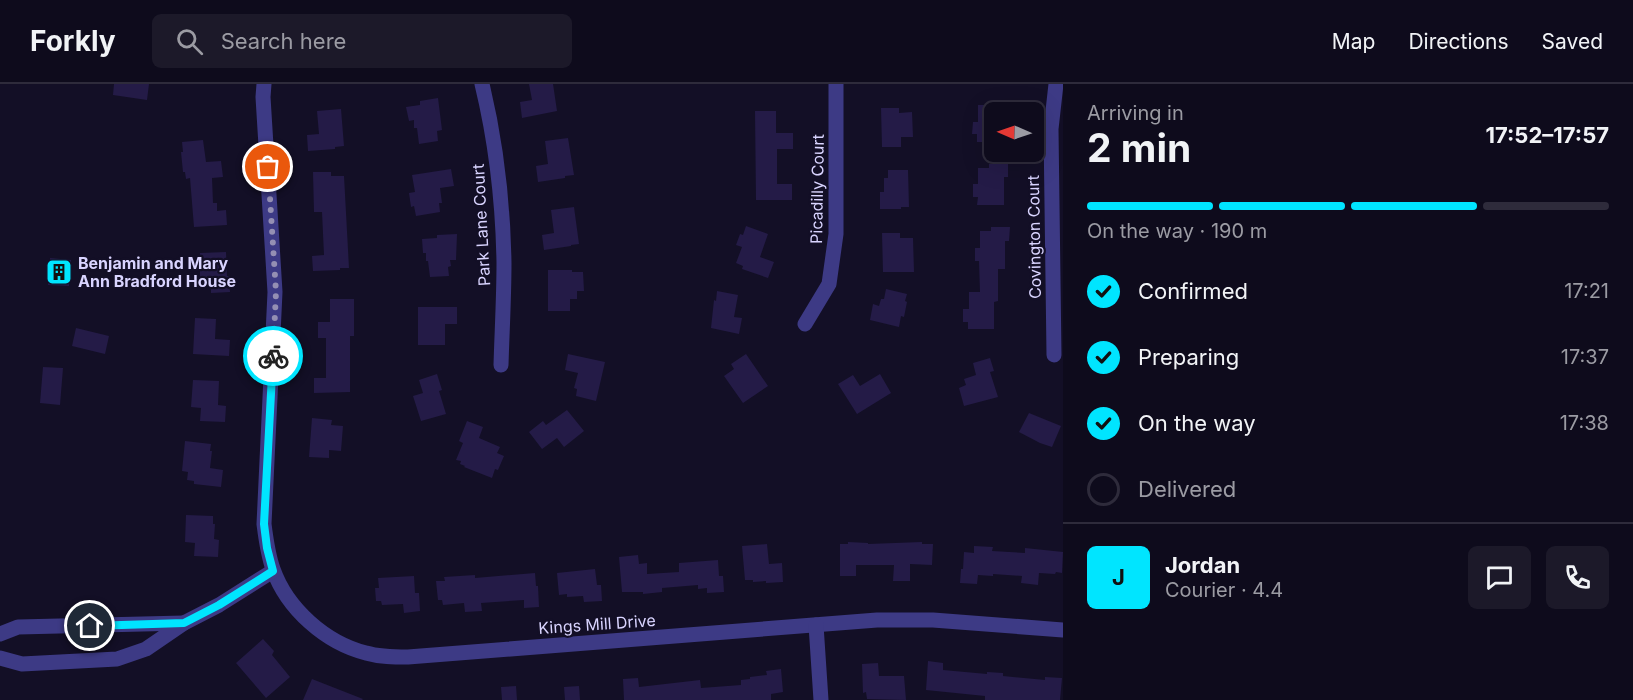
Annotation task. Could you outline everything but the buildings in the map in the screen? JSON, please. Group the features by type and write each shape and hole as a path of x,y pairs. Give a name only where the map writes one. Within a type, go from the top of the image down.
{"street":[{"name":"Kings Mill Drive","path":"264,84 276,292 264,524 273,571 291,603 316,628 348,647 366,653 408,657 877,620 933,620 1063,630"},
{"name":"Park Lane Court","path":"482,84 494,142 502,228 504,264 501,365"},
{"name":"Picadilly Court","path":"805,324 829,284 836,234 836,84"},
{"name":"Covington Court","path":"1054,355 1051,129 1056,84"},
{"path":"0,658 22,664 117,659 146,649 184,623 219,605 273,571"},
{"path":"0,634 18,627 184,623"},
{"path":"816,625 821,700"}],"way so far":[{"path":"268,167 276,292 273,356"}],"place":[{"name":"Benjamin and Mary Ann Bradford House","path":"59,272"}],"route":[{"path":"90,626 184,623 219,605 273,571 264,524 273,356"}]}
